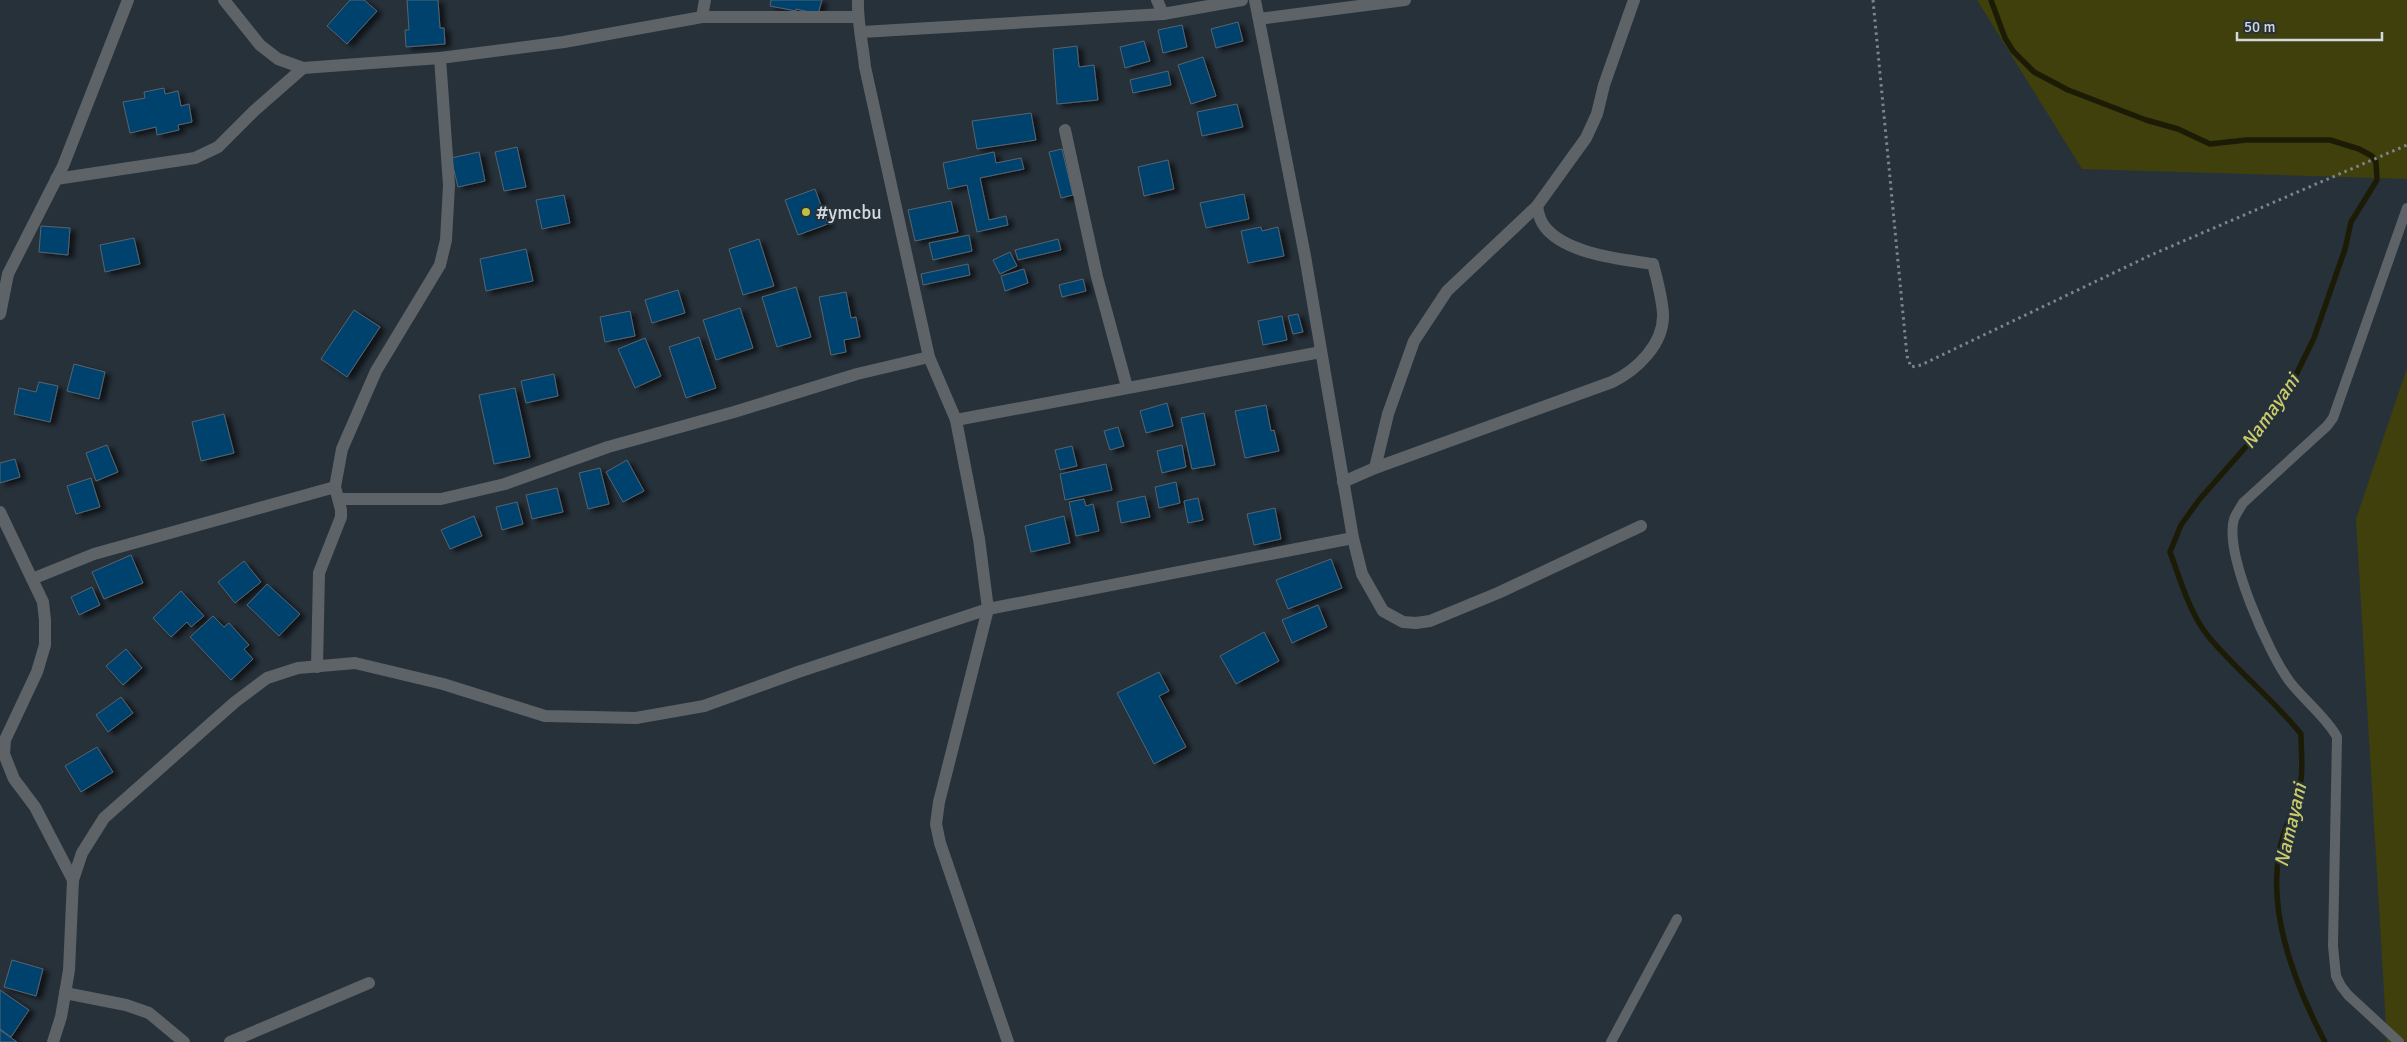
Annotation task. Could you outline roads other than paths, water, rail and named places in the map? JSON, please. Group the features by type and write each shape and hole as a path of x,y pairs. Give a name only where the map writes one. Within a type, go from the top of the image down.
{"street":[{"path":"0,314 8,274 56,179 128,0"},
{"path":"224,0 260,46 278,59 303,68 440,58 564,42 702,17 857,17"},
{"path":"702,17 704,0"},
{"path":"858,0 857,17 862,32 865,68 929,357 956,420 979,539 988,609 939,802 936,824 940,843 1008,1042"},
{"path":"1157,0 1163,14"},
{"path":"862,32 1163,14 1242,0"},
{"path":"1255,0 1303,247 1353,538 1362,574 1383,611 1403,622 1430,621 1498,593 1641,526"},
{"path":"1259,19 1405,0"},
{"path":"1375,468 1388,414 1414,341 1447,291 1537,206 1586,138 1597,114 1607,76 1634,0"},
{"path":"317,667 319,572 341,517 335,487 342,449 376,371 440,265 446,240 449,185 440,58"},
{"path":"56,179 195,158 218,147 254,111 303,68"},
{"path":"1065,130 1097,277 1127,387"},
{"path":"1343,482 1375,468 1612,382 1629,374 1651,349 1662,329 1663,315 1653,264 1596,254 1565,243 1544,227 1537,206"},
{"path":"956,420 1321,352"},
{"path":"339,500 441,499 505,484 608,447 734,412 857,374 929,357"},
{"path":"32,579 94,554 335,487"},
{"path":"0,512 43,602 46,620 45,645 37,672 5,740 4,754 11,774 35,807 73,880"},
{"path":"53,1042 61,1017 69,970 73,880 82,853 104,818 144,780 266,678 298,668 355,663 443,684 545,716 636,718 704,706 798,672 988,609 1353,538"},
{"path":"230,1042 369,982"},
{"path":"65,993 126,1005 149,1013 184,1042"}],"lane":[{"path":"2399,1042 2348,995 2336,976 2333,946 2337,737 2291,683 2262,634 2240,571 2232,534 2234,519 2243,503 2334,418 2407,208"},
{"path":"1611,1042 1677,920"}],"waterway":[{"name":"Namayani","path":"1991,0 2005,38 2013,51 2034,72 2068,90 2146,120 2178,129 2210,144 2246,140 2330,140 2359,149 2372,156 2376,162 2377,180 2351,222 2345,249 2314,338 2288,391 2265,425 2199,500 2181,525 2170,552 2186,596 2208,636 2301,734 2301,780 2279,853 2277,902 2287,951 2295,975 2325,1042"}],"place":[{"name":"#ymcbu","path":"806,212"}]}
